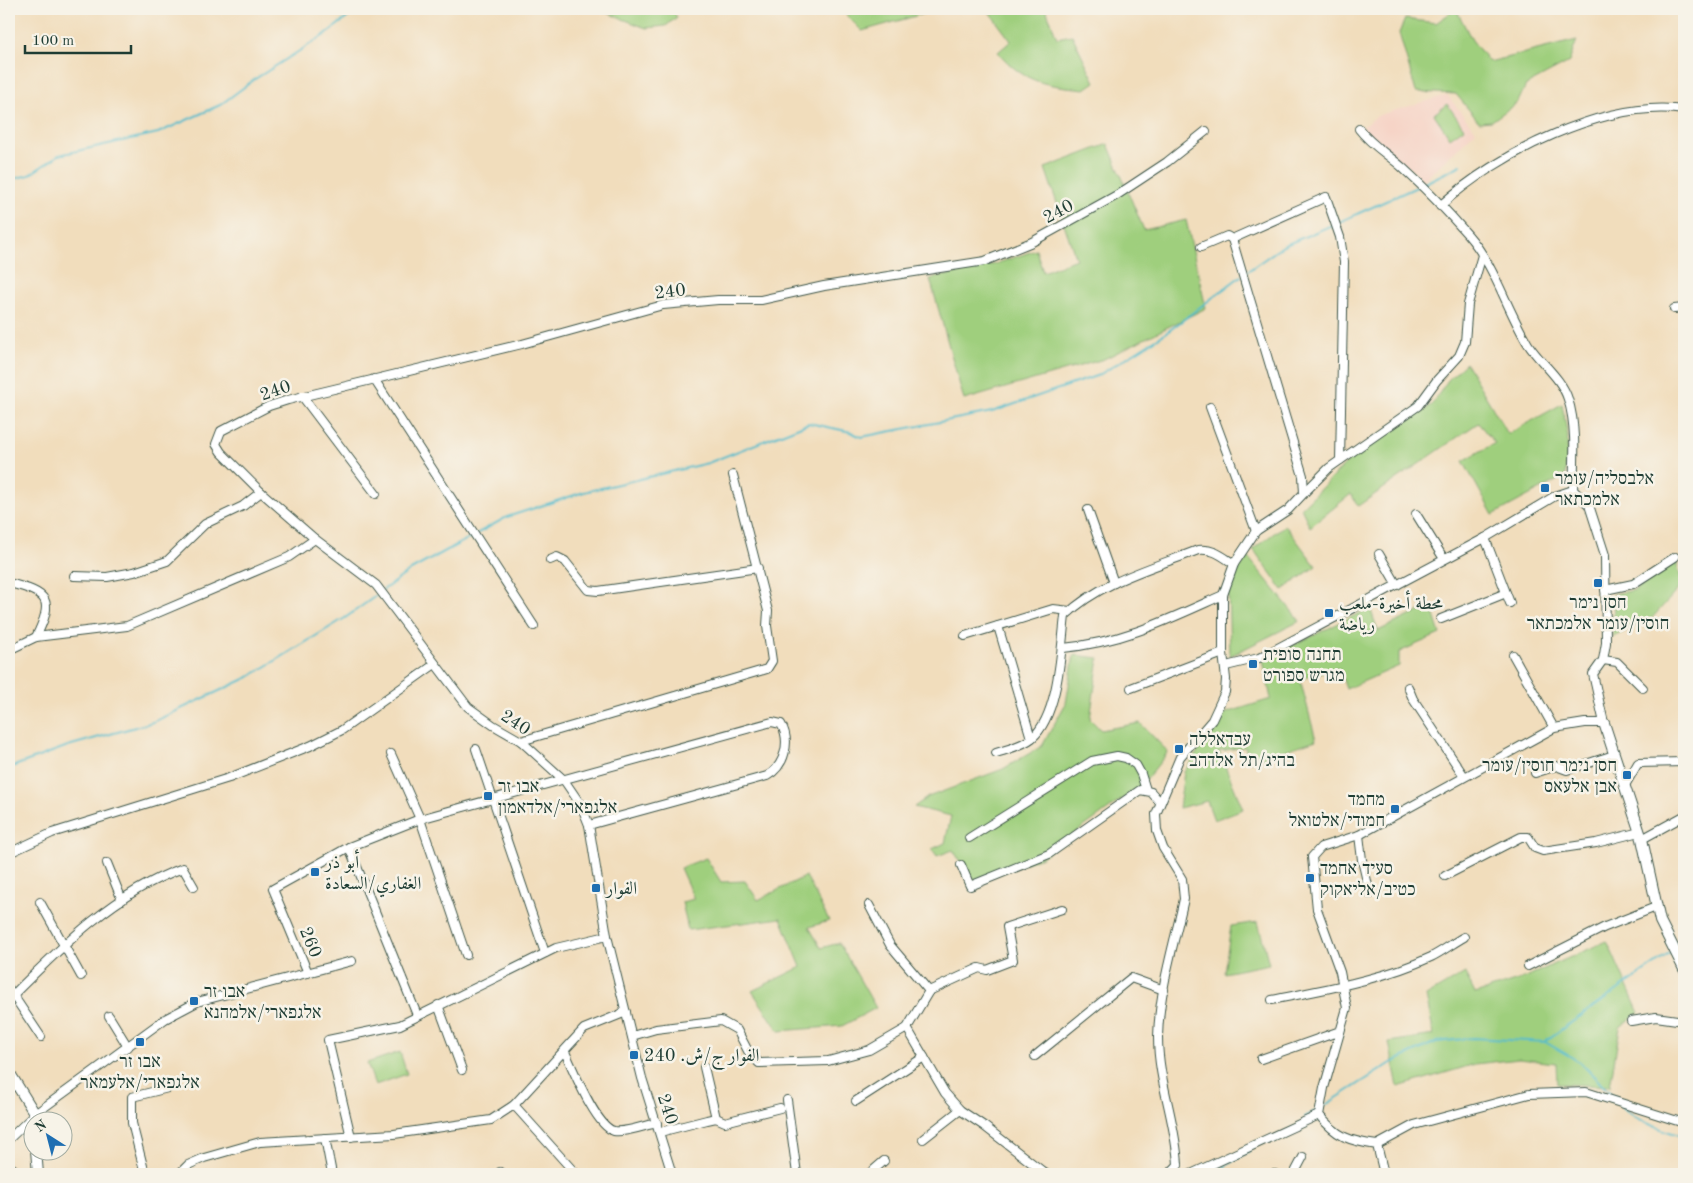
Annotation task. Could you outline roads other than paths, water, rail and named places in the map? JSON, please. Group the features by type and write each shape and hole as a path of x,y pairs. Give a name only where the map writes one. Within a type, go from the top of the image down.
{"street":[{"path":"1440,206 1458,190 1524,149 1570,128 1650,108 1684,110"},
{"path":"1359,129 1369,142 1403,168 1468,236 1491,267 1497,284 1529,345 1562,386 1568,400 1574,446 1573,490 1589,505 1605,555 1606,643 1603,660 1593,674 1604,724 1641,835 1660,921 1684,969"},
{"name":"240","path":"672,1174 642,1078 607,936 589,825 581,805 564,780 521,740 493,725 468,707 376,585 315,539 261,492 221,452 216,444 220,430 269,406 302,396 522,344 663,305 718,300 761,300 824,286 985,261 1032,242 1117,195 1167,162 1206,131"},
{"path":"1232,239 1326,197 1340,237 1344,262 1340,460"},
{"path":"1202,246 1227,236 1232,239 1303,476 1304,493"},
{"path":"1170,1174 1178,1165 1177,1146 1160,1064 1158,1036 1164,990 1184,899 1184,889 1182,879 1163,848 1157,831 1156,814 1180,757 1212,720 1225,692 1226,666 1223,653 1223,596 1234,564 1256,531 1288,510 1329,468 1418,406 1437,380 1460,356 1465,342 1468,304 1482,255"},
{"path":"1674,309 1684,308"},
{"path":"374,379 534,626"},
{"path":"302,396 376,494"},
{"path":"1210,407 1256,531"},
{"path":"521,740 767,669 772,661 767,626 768,611 733,475"},
{"path":"1226,666 1259,658 1485,538 1555,496 1573,490"},
{"path":"74,576 107,577 134,572 167,561 205,524 242,506 261,492"},
{"path":"1088,510 1114,583"},
{"path":"1416,514 1444,559"},
{"path":"1485,538 1510,603"},
{"path":"9,650 36,637 127,626 289,557 315,539"},
{"path":"996,753 1031,738 1041,728 1048,713 1063,648 1065,616 1070,611 1102,588 1206,549 1234,564"},
{"path":"1379,554 1397,586"},
{"path":"550,560 557,557 565,561 588,590 598,591 758,568"},
{"path":"1606,590 1633,584 1675,557"},
{"path":"9,583 29,588 44,599 47,613 36,637"},
{"path":"1441,619 1506,593"},
{"path":"1063,648 1088,646 1133,635 1223,596"},
{"path":"964,636 1054,609 1070,611"},
{"path":"998,626 1031,738"},
{"path":"1131,688 1223,653"},
{"path":"1513,655 1554,728"},
{"path":"1603,660 1617,662 1643,688"},
{"path":"9,852 52,833 229,778 310,746 342,730 435,664"},
{"path":"1408,687 1413,699 1464,776"},
{"name":"260","path":"44,1110 165,1019 197,1002 308,973 273,889 349,846 420,819 772,722 780,724 784,728 784,758 779,767 767,776 589,825"},
{"path":"1319,1115 1347,1008 1340,972 1317,909 1312,856 1321,847 1359,835 1554,728 1586,723 1604,724"},
{"path":"476,749 545,953"},
{"path":"391,754 420,819 466,955"},
{"path":"969,838 1092,761 1117,756 1126,758 1138,770 1146,790 1160,802"},
{"path":"1535,773 1556,766 1568,770 1614,756"},
{"path":"1624,787 1638,763 1684,762"},
{"path":"960,865 970,886 1049,854 1132,794 1146,790"},
{"path":"1445,876 1521,837 1528,837 1535,848 1542,851 1641,835 1684,816"},
{"path":"1359,835 1362,860 1370,894"},
{"path":"349,846 417,1015"},
{"path":"107,863 122,900"},
{"path":"41,1037 10,994 63,946 122,900 159,877 183,868 194,887"},
{"path":"40,902 81,976"},
{"path":"870,905 890,945 929,991"},
{"path":"1528,966 1604,927 1656,907"},
{"path":"632,1036 656,1029 721,1021 737,1030 748,1051 760,1063 828,1061 870,1050 907,1028 929,991 979,968 987,970 1013,960 1006,927 1062,909"},
{"path":"350,1137 328,1040 400,1025 545,953 607,936"},
{"path":"1272,1000 1343,985 1420,962 1464,937"},
{"path":"308,973 352,961"},
{"path":"1036,1056 1131,978 1164,990"},
{"path":"438,1005 462,1070"},
{"path":"175,1174 179,1174 188,1165 204,1158 260,1142 394,1134 490,1120 514,1105 565,1052 584,1029 626,1012"},
{"path":"109,1016 128,1047"},
{"path":"1631,1021 1656,1017 1684,1021"},
{"path":"907,1028 945,1093 960,1110 1046,1174"},
{"path":"1261,1059 1340,1031"},
{"path":"565,1052 598,1117 609,1129 622,1130 657,1123"},
{"path":"856,1101 924,1057"},
{"path":"704,1067 716,1118"},
{"path":"9,1072 31,1110"},
{"path":"145,1174 132,1123 132,1096 168,1088"},
{"path":"1319,1115 1332,1131 1354,1142 1377,1145 1414,1125 1529,1094 1586,1092 1684,1123"},
{"path":"787,1100 797,1174"},
{"path":"514,1105 576,1174"},
{"path":"660,1132 716,1118 725,1122 780,1108"},
{"path":"923,1140 960,1110"},
{"path":"1178,1165 1188,1173 1200,1170 1319,1115"},
{"name":"260","path":"9,1139 22,1128"},
{"path":"325,1138 332,1174"},
{"path":"1377,1145 1384,1174"},
{"path":"1294,1174 1303,1157"},
{"path":"37,1160 38,1174"},
{"path":"869,1174 884,1161"},
{"path":"9,1167 18,1174"}],"waterway":[{"path":"9,180 29,175 59,155 158,133 220,105 255,79 323,36 359,9"},
{"path":"1423,184 1461,165"},
{"path":"1337,223 1419,186"},
{"path":"1245,273 1283,246 1332,225"},
{"path":"478,533 507,517 584,492 708,463 809,423 851,432 861,437 992,412 1099,375 1166,333 1241,276"},
{"path":"383,590 411,570 473,536"},
{"path":"9,768 68,746 153,722 249,677 345,618 380,593"},
{"path":"1678,948 1684,944"},
{"path":"1545,1041 1672,952"},
{"path":"1324,1106 1393,1062 1436,1042 1473,1038 1545,1042 1580,1062 1614,1097"},
{"path":"1622,1106 1635,1117 1684,1137"},
{"path":"1305,1117 1318,1110"},
{"path":"1213,1174 1249,1151"}],"place":[{"name":"אלבסליה/עומר אלמכתאר","path":"1545,488"},
{"name":"חסן נימר חוסין/עומר אלמכתאר","path":"1598,583"},
{"name":"محطة أخيرة-ملعب رياضة","path":"1329,613"},
{"name":"תחנה סופית מגרש ספורט","path":"1253,664"},
{"name":"עבדאללה בהיג/תל אלדהב","path":"1179,749"},
{"name":"חסן נימר חוסין/עומר אבן אלעאס","path":"1627,775"},
{"name":"אבו זר אלגפארי/אלדאמון","path":"488,796"},
{"name":"מחמד חמודי/אלטואל","path":"1395,809"},
{"name":"أبو ذر الغفاري/السعادة","path":"315,872"},
{"name":"סעיד אחמד כטיב/אליאקוק","path":"1310,878"},
{"name":"الفوار","path":"596,888"},
{"name":"אבו זר אלגפארי/אלמהנא","path":"194,1001"},
{"name":"אבו זר אלגפארי/אלעמאר","path":"140,1042"},
{"name":"الفوار ج/ش. 240","path":"634,1055"}]}
